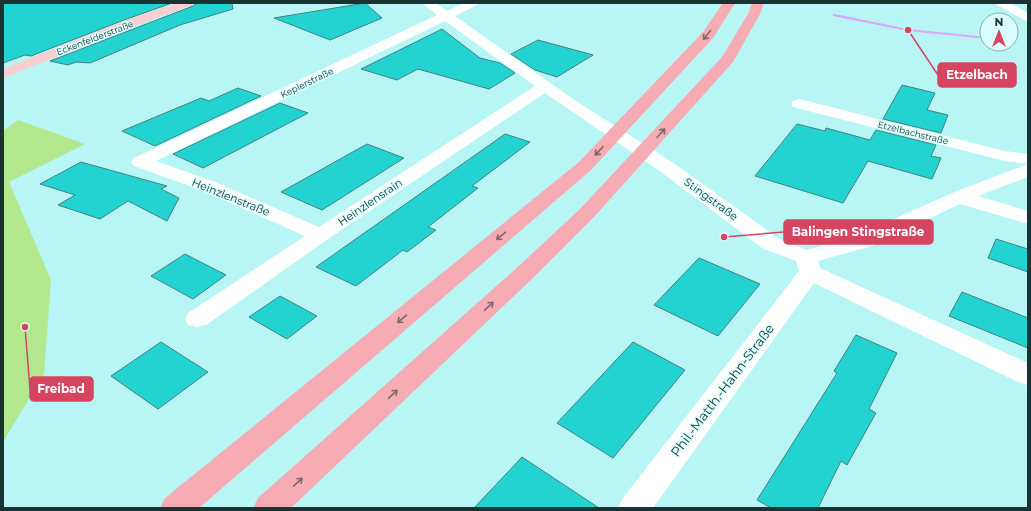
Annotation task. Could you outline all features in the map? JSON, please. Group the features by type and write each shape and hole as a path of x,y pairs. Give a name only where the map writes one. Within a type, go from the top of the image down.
{"highway":[{"path":"176,508 585,166 708,35 729,3"},
{"path":"269,508 528,270 587,213 728,58 756,9 771,3"}],"main road":[{"name":"Eckenfelderstraße","path":"3,74 180,4"}],"street":[{"name":"Stingstraße","path":"428,3 544,86 668,168 770,243 808,264 1028,375"},
{"name":"Keplerstraße","path":"140,162 473,3"},
{"path":"1001,3 1028,18"},
{"name":"Heinzlensrain","path":"197,319 544,86"},
{"name":"Etzelbachstraße","path":"799,104 1005,156 1028,159"},
{"name":"Heinzlenstraße","path":"140,162 208,186 321,235"},
{"path":"808,264 864,241 959,197 1028,170"},
{"path":"959,197 1028,218"},
{"name":"Phil.-Matth.-Hahn-Straße","path":"634,508 808,264"}],"green space":[{"path":"18,120 85,144 9,182 51,280 44,374 3,442 3,131"}],"building":[{"path":"3,3 172,3 31,56 25,55 3,63"},
{"path":"196,3 232,3 233,9 180,25 90,63 76,62 68,65 50,61 193,6"},
{"path":"365,3 382,18 330,40 274,18"},
{"path":"442,29 480,58 500,63 515,73 489,89 418,69 397,80 361,69"},
{"path":"538,40 593,55 557,77 535,70 511,54"},
{"path":"902,85 935,93 927,110 948,115 941,133 883,119"},
{"path":"238,88 261,96 155,146 122,131 201,98 209,101"},
{"path":"280,103 308,113 203,168 173,154"},
{"path":"797,124 825,131 826,128 870,140 876,130 936,145 931,156 941,158 932,179 868,161 843,203 755,176"},
{"path":"505,134 530,142 472,186 478,188 428,227 436,230 407,252 403,250 356,286 316,267"},
{"path":"367,144 404,158 322,210 281,192"},
{"path":"81,162 167,186 161,189 179,198 167,221 128,201 100,219 58,205 75,195 40,184"},
{"path":"996,239 1028,249 1028,272 988,258"},
{"path":"185,254 226,275 193,299 151,276"},
{"path":"699,258 760,284 718,336 654,305"},
{"path":"962,292 1028,318 1028,348 949,316"},
{"path":"280,296 317,316 287,339 249,317"},
{"path":"856,335 897,353 869,409 876,413 847,465 841,461 818,508 771,508 757,500 837,373 834,371"},
{"path":"161,342 208,372 158,409 111,376"},
{"path":"633,342 685,370 613,458 557,423"},
{"path":"522,457 599,508 474,508"}],"waterway":[{"path":"835,15 908,30 979,37"}],"place":[{"name":"Etzelbach","path":"908,30"},
{"name":"Balingen Stingstraße","path":"724,237"},
{"name":"Freibad","path":"25,327"}]}
